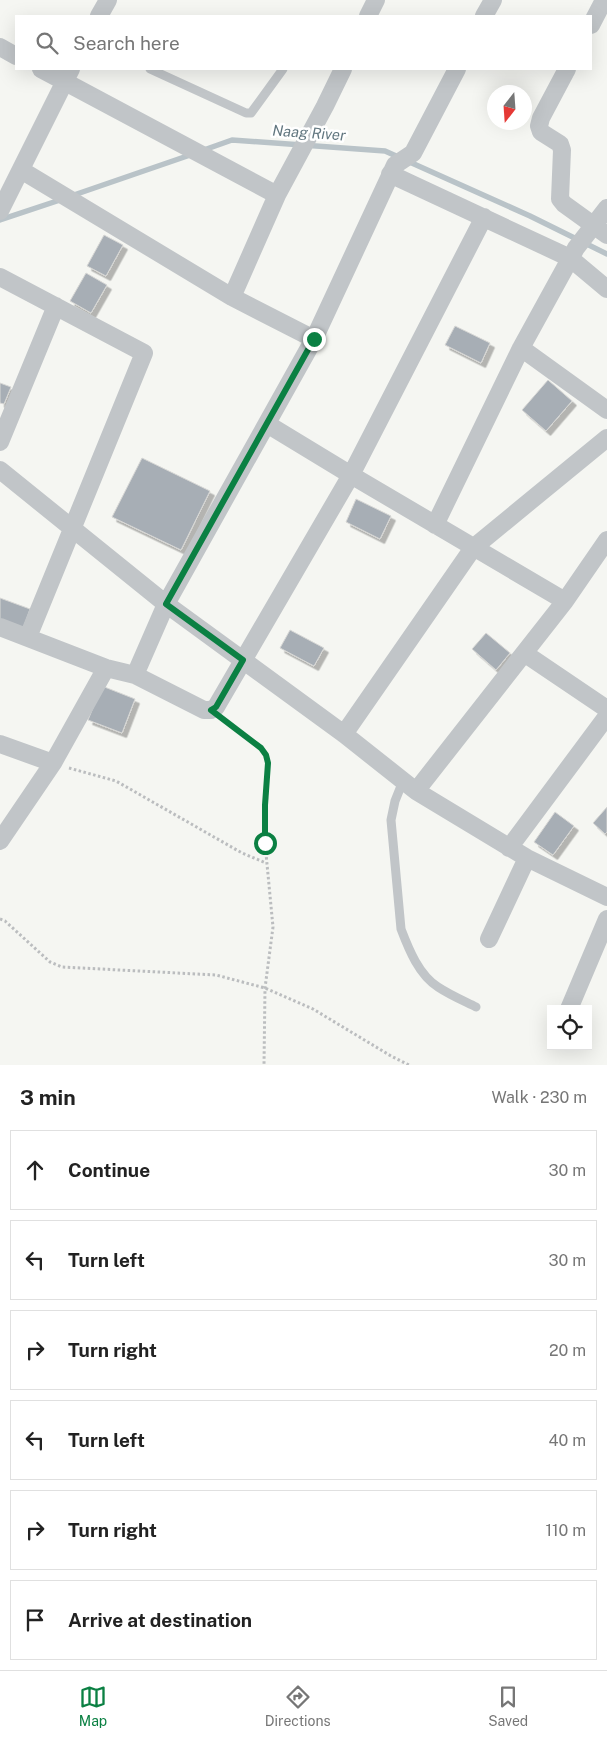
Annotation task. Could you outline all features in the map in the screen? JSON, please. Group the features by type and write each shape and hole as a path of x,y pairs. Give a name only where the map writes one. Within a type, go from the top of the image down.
{"street":[{"path":"368,15 376,0"},
{"path":"485,15 493,0"},
{"path":"592,23 604,0"},
{"path":"0,47 15,55"},
{"path":"46,70 68,75 277,195"},
{"path":"232,296 277,195 343,70"},
{"path":"135,675 166,604 314,339 392,170 413,153 456,70"},
{"path":"566,70 541,118 539,126 541,132 560,144 562,150 560,200 596,230"},
{"path":"0,211 68,75"},
{"path":"21,170 232,296 314,339"},
{"path":"392,170 484,217 573,253 607,289"},
{"path":"435,524 521,348 573,253 596,230 607,208"},
{"path":"0,627 106,668 135,675 204,710 211,710 216,707 351,475 484,217"},
{"path":"0,277 144,353 28,637"},
{"path":"0,442 56,306"},
{"path":"521,348 607,410"},
{"path":"267,424 565,601"},
{"path":"344,734 473,548 607,438"},
{"path":"0,470 166,604 344,734 410,786 527,858 607,897"},
{"path":"410,786 524,653 606,546"},
{"path":"524,653 607,710"},
{"path":"0,841 53,763 106,668"},
{"path":"510,848 607,716"},
{"path":"0,744 53,763"},
{"path":"489,939 527,858"},
{"path":"571,1005 607,919"}],"lane":[{"path":"152,70 246,113 251,113 255,110 282,70"},
{"path":"410,786 395,801 391,820 401,929 407,946 420,969 437,986 476,1007"}],"path":[{"path":"211,710 261,748 266,755 268,763 265,805 266,863 271,891 273,928 265,988 264,1065"},
{"path":"53,763 116,781 242,853 266,863"},
{"path":"0,919 50,962 62,967 216,975 265,988 313,1008 409,1065"}],"building":[{"path":"104,235 123,245 106,276 87,266"},
{"path":"86,273 107,285 91,313 70,301"},
{"path":"455,326 490,343 481,363 445,345"},
{"path":"548,380 572,401 546,431 522,410"},
{"path":"0,383 11,387 4,404 0,403"},
{"path":"142,458 210,491 181,550 112,517"},
{"path":"356,499 391,516 380,539 346,522"},
{"path":"0,598 30,609 23,629 0,621"},
{"path":"290,630 324,648 314,666 280,648"},
{"path":"486,633 510,653 496,670 472,649"},
{"path":"102,686 135,699 122,733 88,720"},
{"path":"607,807 607,832 605,834 593,823"},
{"path":"555,812 574,826 553,855 534,842"}],"waterway":[{"name":"Naag River","path":"201,151 232,140 385,151 530,216 607,254"},
{"name":"Naag River","path":"71,196 193,154"},
{"name":"Naag River","path":"0,220 63,199"}],"route":[{"path":"265,843 268,763 266,755 261,748 211,710 216,707 243,660 166,604 314,339"}]}
